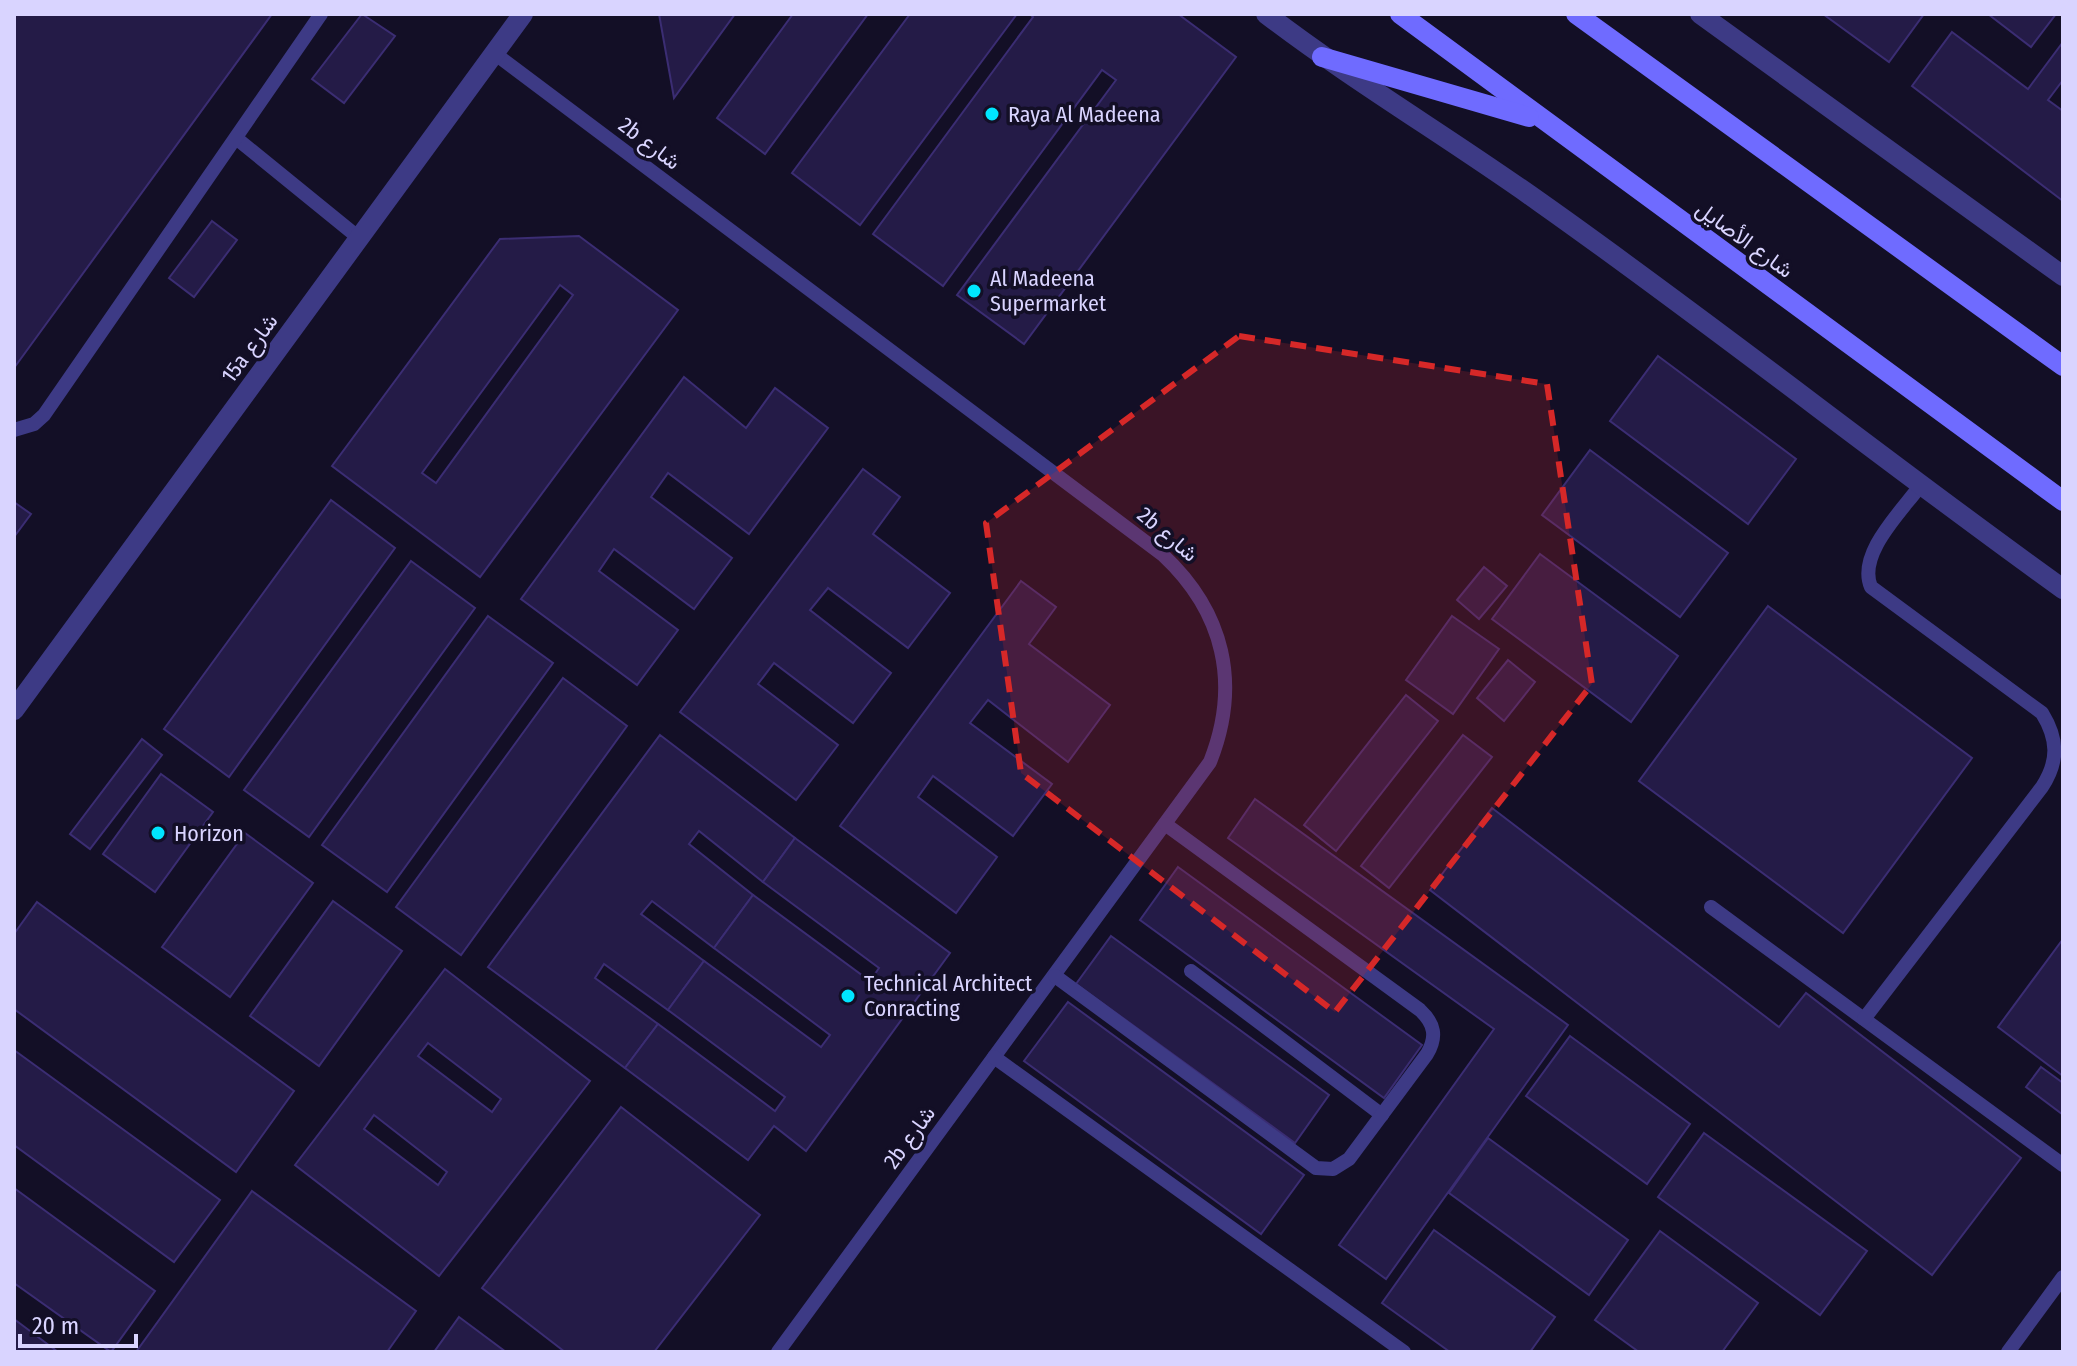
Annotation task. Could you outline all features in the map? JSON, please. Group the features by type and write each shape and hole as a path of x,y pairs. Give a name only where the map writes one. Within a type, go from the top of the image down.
{"main road":[{"name":"شارع الأصايل","path":"1400,14 2063,501"},
{"path":"1576,14 2063,366"},
{"path":"1322,57 1544,121"}],"street":[{"name":"15a شارع","path":"14,710 20,688 359,238 523,14"},
{"path":"1266,14 1322,57 1541,203 2063,589"},
{"path":"1700,14 2063,276"}],"lane":[{"path":"14,430 34,424 44,415 321,14"},
{"name":"2b شارع","path":"494,53 1150,545 1184,575 1214,623 1227,678 1221,736 1210,762 778,1352"},
{"path":"236,138 359,238"},
{"path":"1864,1019 2042,787 2055,759 2055,742 2042,713 1871,587 1867,567 1871,558 1920,486"},
{"path":"1055,976 1316,1168 1333,1169 1349,1159 1382,1115 1433,1043 1429,1019 1165,824"},
{"path":"1711,907 2063,1165"},
{"path":"1191,971 1382,1115"},
{"path":"994,1057 1404,1352"},
{"path":"2008,1352 2063,1277"}],"highlighted area":[{"path":"1239,336 1547,384 1592,684 1335,1012 1021,773 986,523"}],"building":[{"path":"14,14 272,14 14,368"},
{"path":"362,14 395,36 344,103 312,79"},
{"path":"659,14 735,14 674,98"},
{"path":"793,14 868,14 765,154 717,118"},
{"path":"910,14 1017,14 860,225 792,173"},
{"path":"1030,14 1178,14 1236,57 1024,344 957,295 1116,80 1102,70 943,286 873,234 1033,17"},
{"path":"1823,14 1924,14 1889,62"},
{"path":"1988,14 2056,14 2031,47"},
{"path":"1952,32 2028,89 2063,42 2063,80 2048,100 2063,111 2063,201 1912,86"},
{"path":"212,221 237,240 194,297 169,278"},
{"path":"579,236 678,310 480,577 332,466 500,239","holes":["560,285 573,295 436,483 422,473"]},
{"path":"1658,356 1796,459 1748,524 1610,421"},
{"path":"684,377 746,428 775,388 828,428 749,534 668,473 651,497 732,558 694,609 614,549 599,571 678,630 637,685 521,599"},
{"path":"1590,450 1728,553 1680,617 1542,515"},
{"path":"863,469 900,497 873,534 950,593 908,648 828,588 810,610 891,673 853,723 774,663 758,684 838,745 796,800 680,712"},
{"path":"331,500 395,548 229,777 164,729"},
{"path":"14,502 31,514 14,537"},
{"path":"1540,554 1678,656 1631,722 1492,619"},
{"path":"411,561 475,608 309,837 244,790"},
{"path":"1484,567 1507,586 1479,619 1457,600"},
{"path":"1021,581 1056,607 1029,644 1110,705 1068,762 988,700 970,723 1052,784 1013,836 933,776 918,797 997,857 956,913 840,826"},
{"path":"1768,606 1972,758 1843,933 1639,781"},
{"path":"488,616 553,663 387,892 322,845"},
{"path":"1452,616 1499,649 1453,714 1406,680"},
{"path":"1508,660 1535,682 1504,721 1477,698"},
{"path":"563,678 627,726 461,955 396,907"},
{"path":"1406,695 1438,721 1336,851 1304,825"},
{"path":"660,735 795,838 763,882 699,831 689,844 753,895 714,948 652,901 641,914 704,961 668,1010 604,964 595,978 658,1024 625,1068 488,967"},
{"path":"1463,735 1492,757 1389,888 1361,866"},
{"path":"142,739 162,755 90,849 70,834"},
{"name":"Horizon","path":"161,774 213,812 155,892 103,854"},
{"path":"1255,799 1568,1025 1386,1279 1339,1245 1494,1029 1228,838"},
{"path":"1492,808 1779,1027 1806,993 2021,1158 1932,1275 1430,890"},
{"path":"245,833 313,883 230,997 162,947"},
{"name":"Technical Architect Conracting","path":"795,838 950,953 806,1151 774,1126 748,1160 625,1068 658,1024 775,1111 785,1097 668,1010 704,961 821,1047 830,1035 714,948 753,895 870,981 879,968 763,882"},
{"path":"1178,867 1422,1045 1384,1098 1140,920"},
{"path":"333,901 402,951 319,1066 250,1016"},
{"path":"37,902 294,1091 236,1172 14,1009 14,934"},
{"path":"1111,936 1329,1095 1295,1143 1076,984"},
{"path":"2063,939 2063,1076 1998,1027"},
{"path":"445,969 590,1081 439,1276 295,1165","holes":["428,1043 501,1099 492,1112 418,1056","374,1115 447,1172 438,1185 364,1129"]},
{"path":"1068,1002 1304,1175 1261,1234 1024,1061"},
{"path":"1570,1036 1690,1124 1647,1184 1526,1096"},
{"path":"14,1050 220,1200 174,1262 14,1145"},
{"path":"2041,1067 2063,1083 2062,1114 2026,1087"},
{"path":"621,1107 760,1215 654,1352 565,1352 482,1288"},
{"path":"1704,1133 1867,1251 1820,1315 1658,1197"},
{"path":"1488,1138 1628,1240 1589,1295 1449,1193"},
{"path":"14,1188 155,1291 111,1352 14,1283"},
{"path":"252,1191 416,1311 387,1352 136,1352"},
{"path":"1434,1230 1555,1317 1530,1352 1450,1352 1382,1303"},
{"path":"1660,1231 1758,1303 1722,1352 1639,1352 1595,1320"},
{"path":"459,1317 506,1352 434,1352"},
{"path":"14,1319 58,1352 14,1352"}],"place":[{"name":"Raya Al Madeena","path":"992,114"},
{"name":"Al Madeena Supermarket","path":"974,291"},
{"name":"Horizon","path":"158,833"},
{"name":"Technical Architect Conracting","path":"848,996"}]}
